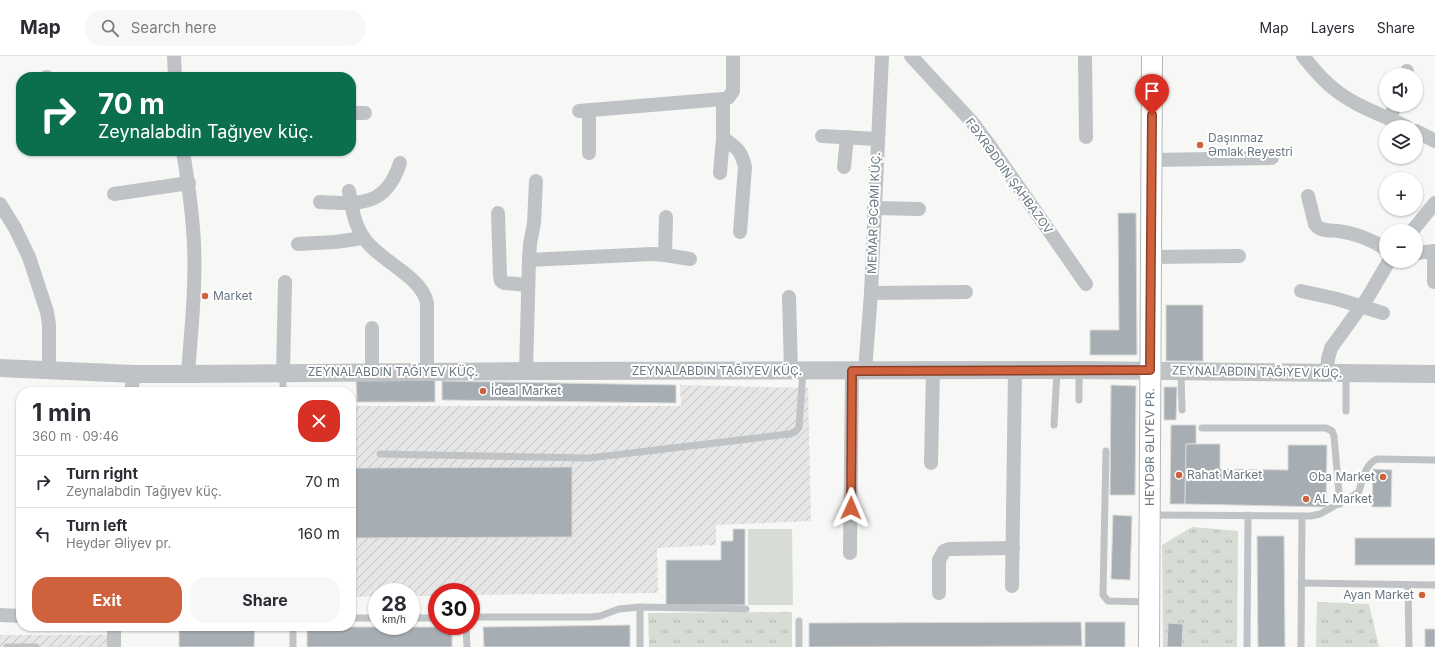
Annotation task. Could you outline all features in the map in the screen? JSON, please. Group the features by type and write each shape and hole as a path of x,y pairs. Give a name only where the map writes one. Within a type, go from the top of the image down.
{"main road":[{"name":"HEYDƏR ƏLIYEV PR.","path":"1149,647 1152,56"}],"street":[{"path":"174,56 175,72"},
{"path":"589,153 584,110 728,98 733,91 733,56"},
{"name":"MEMAR ƏCƏMI KÜÇ.","path":"850,553 858,371 871,293 882,56"},
{"name":"FƏXRƏDDIN ŞAHBAZOV","path":"910,56 972,122 1086,284"},
{"path":"1085,56 1086,137"},
{"path":"1303,56 1317,73 1333,88 1348,99 1390,119 1392,112"},
{"path":"720,173 723,138 723,99"},
{"path":"1423,135 1435,141"},
{"path":"822,136 877,139"},
{"path":"844,167 847,137"},
{"path":"723,138 739,149 743,157 745,167 740,232"},
{"path":"184,156 189,183 194,252 194,286 188,374"},
{"path":"1152,160 1272,158"},
{"path":"320,202 350,197 374,198 384,193 396,176 400,163"},
{"path":"526,371 529,260 534,223 536,182"},
{"path":"114,194 189,183"},
{"path":"1308,196 1317,228 1356,234 1379,246"},
{"path":"350,197 353,212 363,238 372,248 419,286 426,295 427,372"},
{"path":"1418,224 1435,203"},
{"path":"0,204 15,228 29,258 47,312 49,325 49,370"},
{"path":"874,208 919,209"},
{"path":"498,213 501,281 504,283 528,285"},
{"path":"665,255 666,217"},
{"path":"298,244 335,242 363,238"},
{"path":"1423,252 1434,251 1434,282"},
{"path":"529,260 612,255 665,255 690,259"},
{"path":"1151,257 1239,256"},
{"path":"1327,373 1328,359 1331,348 1361,307 1385,268"},
{"path":"283,373 285,282"},
{"path":"1301,291 1337,299 1383,313"},
{"path":"871,293 966,292"},
{"path":"789,297 797,371"},
{"path":"372,328 372,372"},
{"path":"0,368 134,374 526,371 1015,370 1150,370 1181,372 1435,374"},
{"path":"1012,586 1015,370"},
{"path":"930,463 933,371"},
{"path":"133,387 134,374"},
{"path":"939,593 939,560 944,551 1013,548"},
{"path":"0,615 16,616"},
{"path":"114,631 114,647"}],"lane":[{"path":"1054,425 1058,370"},
{"path":"1079,370 1079,400"},
{"path":"380,454 589,458 790,434 796,431 799,427 797,371"},
{"path":"1181,372 1182,410"},
{"path":"283,373 284,387"},
{"path":"1346,373 1346,411"},
{"path":"1202,428 1326,428 1332,431 1334,436 1340,504"},
{"path":"1106,451 1103,596 1108,601 1149,602"},
{"path":"1149,515 1311,516 1320,514 1356,494 1359,491 1368,466 1372,462 1378,460 1435,460"},
{"path":"1247,647 1248,516"},
{"path":"1301,647 1302,516"},
{"path":"1301,583 1435,585"},
{"path":"1408,585 1409,647"},
{"path":"640,607 640,647"},
{"path":"480,618 591,617 600,616 619,609 640,607 746,609"},
{"path":"356,618 368,618"},
{"path":"799,621 799,647"},
{"path":"293,631 293,647"},
{"path":"466,635 467,647"},
{"path":"7,647 36,647"}],"shaded area":[{"path":"680,385 808,388 811,521 716,525 716,545 657,548 658,593 480,595 480,583 428,583 428,596 420,596 420,583 368,583 368,596 356,597 356,406 681,406"},
{"path":"0,635 107,635 108,647 0,647"}],"green space":[{"path":"1192,527 1238,531 1237,647 1163,647 1162,545"},
{"path":"748,529 792,529 793,605 748,605"},
{"path":"1317,602 1369,604 1379,647 1316,647"},
{"path":"792,612 792,647 649,647 648,613"}],"building":[{"path":"1118,213 1136,213 1137,355 1090,355 1090,330 1119,330"},
{"path":"1166,305 1203,305 1203,361 1166,361"},
{"path":"435,380 435,402 357,402 356,381"},
{"path":"442,381 676,385 676,403 442,400"},
{"path":"1111,385 1136,386 1135,495 1110,495"},
{"path":"1164,387 1177,387 1176,420 1164,420"},
{"path":"1171,425 1196,425 1196,444 1186,444 1185,504 1170,504"},
{"path":"1186,444 1220,444 1220,469 1288,470 1288,445 1327,445 1326,507 1185,504"},
{"path":"572,467 572,537 356,538 356,468"},
{"path":"1373,469 1392,470 1391,507 1372,507"},
{"path":"1113,515 1132,516 1130,580 1111,579"},
{"path":"733,529 745,529 745,605 666,605 666,560 721,560 721,541 733,541"},
{"path":"1257,536 1284,536 1285,647 1258,647"},
{"path":"1355,538 1435,538 1435,565 1355,565"},
{"path":"1081,622 1082,646 809,647 809,623"},
{"path":"1085,622 1125,622 1125,647 1085,647"},
{"path":"1168,623 1183,624 1182,647 1167,647"},
{"path":"630,625 630,647 484,647 483,627"},
{"path":"356,627 368,627 368,635 420,635 420,627 428,627 428,635 452,635 452,647 307,647 307,631 356,631"},
{"path":"1425,629 1435,629 1435,647 1425,647"},
{"path":"179,631 255,631 254,647 179,647"}],"place":[{"name":"Daşınmaz Əmlak Reyestri","path":"1200,145"},
{"name":"Market","path":"205,296"},
{"name":"İdeal Market","path":"483,391"},
{"name":"Rahat Market","path":"1179,475"},
{"name":"Oba Market","path":"1383,477"},
{"name":"AL Market","path":"1306,499"},
{"name":"Ayan Market","path":"1422,595"}],"route":[{"path":"851,508 852,371 1150,370 1152,115"}]}
